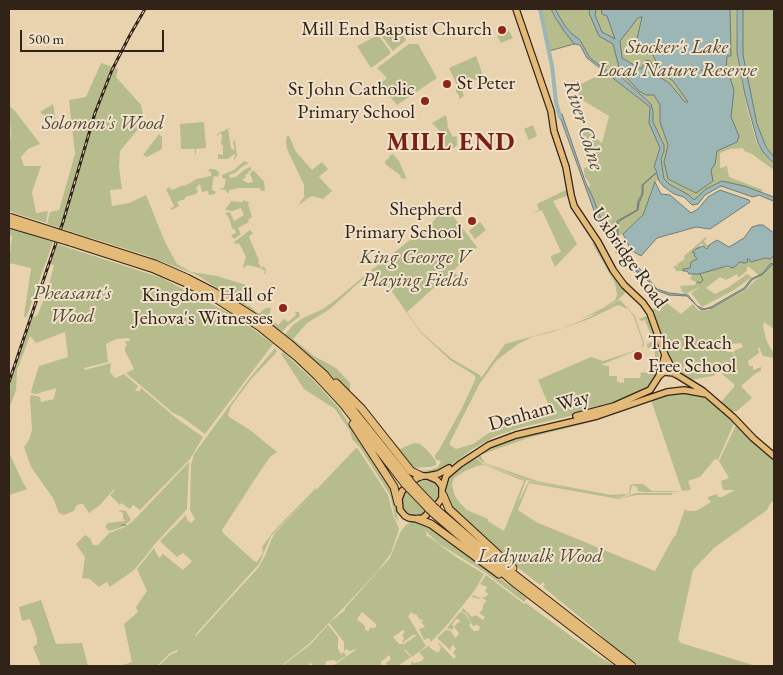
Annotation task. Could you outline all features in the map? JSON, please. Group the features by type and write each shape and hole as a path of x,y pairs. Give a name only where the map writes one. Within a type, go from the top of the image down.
{"highway":[{"path":"9,217 154,269 184,282 241,314 280,339 324,374 409,484"},
{"path":"9,224 71,240"},
{"path":"280,339 338,398 409,484 433,509 516,584 623,666"},
{"path":"324,374 329,376 353,399 411,471 425,476"},
{"path":"338,398 341,407 394,487 398,503"},
{"path":"443,492 449,509 536,588 538,593"},
{"path":"433,509 632,666"},
{"path":"418,520 431,524 492,570 516,584"}],"main road":[{"name":"Uxbridge Road","path":"516,9 551,111 554,131 566,167 570,195 574,206 622,283 643,303 650,313 664,355 678,376"},
{"path":"664,355 658,378 660,389 667,392 676,390 703,394"},
{"path":"658,378 666,372 678,376 733,417 774,456"},
{"path":"676,390 681,385 678,376"},
{"name":"Denham Way","path":"425,476 443,473 495,439 519,430 598,411 632,399 650,390 658,378"},
{"name":"Denham Way","path":"476,451 516,435 597,416 667,392"},
{"path":"651,396 681,392 703,394"},
{"name":"Denham Way","path":"443,492 446,476 469,455"},
{"path":"425,476 437,480 443,492 437,505 427,515 418,520 405,516 400,510 398,503 402,491 414,480 425,476"}],"green space":[{"name":"Stocker's Lake Local Nature Reserve","path":"541,9 551,9 555,18 574,44 549,51"},
{"name":"Stocker's Lake Local Nature Reserve","path":"555,9 736,9 737,57 746,104 757,144 774,166 774,170 752,154 744,151 743,148 730,149 720,153 720,168 727,166 729,177 763,190 760,194 726,183 706,192 694,203 682,191 669,184 664,179 661,159 664,145 654,124 651,104 620,76 612,75 590,58 580,40 565,26"},
{"path":"743,9 774,9 774,157 764,144 751,97 743,55"},
{"path":"396,24 406,40 393,51 380,34"},
{"path":"505,24 513,38 501,43 497,36 508,32"},
{"path":"378,35 390,51 390,54 371,68 357,46"},
{"path":"409,44 418,44 437,78 397,105 379,84 387,78 377,68"},
{"path":"476,56 483,76 461,87 464,96 459,99 459,95 456,92 457,85 449,68"},
{"name":"Solomon's Wood","path":"101,63 118,69 116,77 141,105 144,122 120,151 119,167 122,189 110,190 112,206 129,203 146,195 165,242 177,264 191,272 217,276 246,285 237,299 250,306 258,314 266,308 271,308 269,318 278,325 284,319 288,322 296,315 295,312 299,312 300,316 281,333 263,317 259,315 197,275 142,254 47,224 50,212 59,210 75,154 69,100 86,97"},
{"path":"605,72 650,107 649,123 660,148 654,167 658,173 658,180 655,182 643,215 623,234 615,236 604,227 589,190 590,184 585,177 584,168 590,166 588,166 584,156 588,153 582,140 584,128 602,143 609,116 582,100 575,87"},
{"path":"53,104 56,122 55,124 40,112"},
{"path":"9,105 40,144 28,149 21,157 24,166 41,166 32,192 36,213 48,211 46,223 9,210 9,140 11,136"},
{"path":"446,115 447,126 453,137 457,137 457,145 454,148 433,151 430,148 442,138 438,134 439,130 432,123"},
{"path":"204,122 206,148 196,149 196,154 195,149 181,149 180,124"},
{"path":"533,125 537,136 529,140 524,129"},
{"path":"229,128 231,128 228,129 231,148 235,150 233,142 235,140 237,156 234,160 236,156 234,154 228,159 218,159 218,154 223,155 223,146 221,144 222,135 220,133 217,136 217,134"},
{"path":"159,134 162,137 162,149 147,157 143,155"},
{"path":"287,136 289,136 296,152 312,170 322,162 328,169 319,177 332,191 323,199 312,196 307,199 305,198 306,200 298,205 304,197 306,197 304,196 304,185 287,149"},
{"path":"393,154 399,161 406,179 401,178 400,175 385,164 386,159"},
{"path":"244,161 249,163 229,175 230,178 236,177 245,169 251,167 251,171 248,171 249,173 242,180 248,183 253,182 250,174 253,170 264,181 265,191 261,191 260,188 239,188 229,190 229,194 225,190 220,189 224,188 226,179 222,178 222,175 234,170"},
{"path":"208,169 214,169 219,172 218,177 214,176 213,179 212,190 216,192 215,194 209,195 208,191 202,192 200,184 196,188 198,191 196,194 185,197 185,199 177,202 179,206 172,210 170,209 174,206 166,189 170,187 171,190 175,189 196,179 211,176 211,172 206,172 210,171"},
{"path":"568,189 569,195 553,201 577,244 555,267 551,256 561,252 542,210 531,214 539,210 537,204"},
{"path":"243,200 249,202 252,217 248,220 249,222 238,228 241,234 234,239 231,235 236,233 235,230 232,228 229,218 225,213 230,212 234,221 244,215 241,208 233,211 225,210 231,201 243,202"},
{"name":"King George V Playing Fields","path":"445,206 477,247 453,271 460,278 457,281 450,273 407,312 421,332 452,359 480,375 481,378 505,344 563,328 590,317 620,300 635,316 644,343 641,348 643,343 634,317 628,309 618,305 589,319 552,332 532,337 518,344 497,360 480,383 450,445 456,449 473,444 493,430 525,419 553,415 538,380 591,357 603,361 640,349 601,365 609,366 609,376 617,376 617,382 624,383 624,378 640,378 640,373 648,372 655,364 655,349 647,347 647,344 653,341 645,320 641,321 639,319 646,316 649,317 658,343 659,360 662,362 651,387 631,398 587,412 519,428 496,436 474,448 440,473 421,475 414,471 430,470 438,467 441,461 435,459 435,455 462,408 476,378 450,360 421,333 393,293 375,272 369,274 330,309 307,323 293,339 314,356 336,368 350,383 350,392 400,449 414,443 420,444 436,461 436,465 411,468 349,392 296,344 284,336 293,325 333,302 432,223"},
{"path":"480,222 486,230 475,239 469,231"},
{"path":"9,227 53,242 26,318 24,316 31,268 9,263 12,236 9,235"},
{"path":"250,230 253,234 249,236 259,260 258,263 262,268 264,266 266,271 265,274 265,271 260,268 247,265 243,267 246,257 239,243 235,244 234,242"},
{"path":"706,237 704,241 709,247 704,247 700,244 698,259 691,268 688,269 686,267 683,271 676,271 674,267 676,265 678,267 677,264 685,259 684,256"},
{"path":"592,243 596,243 604,259 626,292 617,301 599,312 581,319 615,300 617,295 615,283"},
{"name":"Pheasant's Wood","path":"57,244 162,278 238,318 273,344 205,434 182,417 173,413 126,373 134,369 125,351 127,346 125,342 130,341 129,338 116,339 106,344 108,362 84,368 85,370 111,363 110,372 114,377 116,378 124,374 138,386 135,391 140,391 141,388 176,418 203,437 190,459 140,510 133,505 130,509 121,503 120,505 110,495 114,489 100,505 89,513 83,504 80,504 76,506 74,511 64,515 59,513 53,498 31,467 24,447 29,440 32,430 31,395 40,397 41,402 54,399 56,388 36,394 31,393 32,388 39,366 68,357 65,332 36,343 30,336 17,370 16,390 9,409 9,386 33,313 34,318 38,314 48,289 54,265 50,264"},
{"path":"774,256 774,262 772,262 774,265 774,329 764,322 763,327 774,358 763,356 758,348 759,353 748,361 749,366 753,366 753,370 761,367 761,371 741,386 752,398 737,411 730,412 721,402 734,387 734,384 722,374 732,367 735,361 734,351 743,347 741,343 732,344 728,348 727,352 733,352 734,358 731,365 713,376 691,380 681,372 672,360 663,343 652,310 663,300 681,314 693,304 699,311 709,310 744,291 760,276 747,267 747,271 738,278 737,274 726,280 720,277 706,288 715,294 747,274 752,277 734,290 702,307 691,293 701,286 686,294 683,293 680,286 695,285 696,282 690,279 693,273 722,267 733,268 740,261 747,261 749,259 752,261"},
{"path":"275,348 277,351 275,354 252,378 231,406 228,415 277,452 270,457 255,479 222,530 223,533 257,562 263,553 262,547 273,532 356,448 388,495 399,529 391,553 377,572 310,643 281,666 221,666 216,664 219,666 159,666 171,654 178,652 177,650 170,653 157,666 120,666 132,662 124,624 138,612 136,607 147,591 137,569 154,548 159,558 163,554 183,570 192,561 183,553 177,557 160,541 186,515 187,520 191,523 195,519 190,510 191,465 194,454 249,379","holes":["315,491 275,533 258,568 196,636 259,564 271,536"]},
{"path":"283,352 338,407 393,491 398,522 390,495 359,446 352,439 350,431 335,409 304,389 281,354"},
{"name":"Ladywalk Wood","path":"683,393 696,394 705,398 734,423 718,460 715,459 700,477 688,481 691,490 682,491 673,492 643,492 638,491 637,487 632,485 630,494 621,497 612,496 622,498 636,493 673,493 671,495 637,495 619,499 529,483 518,510 536,522 655,571 675,537 685,509 687,511 696,511 711,502 708,500 708,497 717,494 718,497 722,497 735,490 723,490 721,481 729,478 719,461 736,425 774,461 774,501 771,502 767,510 714,548 693,570 678,639 681,643 756,666 640,666 618,652 598,632 543,587 545,584 543,582 540,585 502,555 450,505 445,494 445,482 448,475 474,456 483,464 526,480 517,505 529,481 580,490 527,480 486,464 475,455 516,436 651,398","holes":["651,400 682,491 652,491 643,484 634,484 630,485 629,494 611,495 537,481 485,463 480,455 528,438 595,421","484,465 524,481 504,531 488,521 488,519 467,510 454,494 452,484 454,478 465,471"]},
{"path":"9,452 27,489 10,495 9,495"},
{"path":"189,462 187,509 134,570 110,587 107,582 99,587 90,579 82,578 85,557 76,544 85,535 90,538 93,545 98,545 109,533 125,527"},
{"path":"418,478 434,479 441,488 441,497 436,504 414,482"},
{"path":"406,489 427,512 414,518 402,511 401,495"},
{"path":"119,510 126,511 131,520 122,527 109,531 105,527 108,523 126,521 123,519 123,513"},
{"path":"411,522 422,522 527,598 524,602 486,573 438,543 424,529 427,534 425,537 428,536 456,557 484,574 475,590 431,642 429,638 424,640 419,629 425,627 421,622 423,621 412,612 408,616 426,646 412,657 404,650 411,657 398,666 388,666 386,663 391,659 389,655 381,662 381,666 333,666 357,649 349,651 347,649 344,651 344,642 329,623 345,610 390,558 400,533","holes":["362,612 376,624 376,628 370,627 369,631 365,630 365,626 357,619","403,630 405,632 402,635 404,638 402,643 413,635 417,635 404,644 399,644 393,637"]},
{"path":"486,575 598,656 616,666 411,666 411,661 414,663 422,661 424,658 419,652 430,645 429,647 439,652 441,647 439,643 454,659 456,656 453,653 456,649 453,645 454,641 450,650 437,638 446,630 451,631 455,638 459,633 454,627 452,630 447,628 461,612 465,614 471,623 469,625 471,628 474,631 478,631 480,627 477,625 473,626 466,613 461,611 463,608 472,617 476,615 483,620 485,617 479,613 487,601 482,598 479,599 472,597 473,595 480,598 486,597 488,594 485,591 487,587 480,584","holes":["458,619 461,622 458,622 454,627 452,625"]},
{"path":"41,600 56,644 82,643 88,666 41,666 33,647 37,644 37,638 30,619 22,621 19,607"},
{"path":"328,625 338,637 338,649 341,654 344,652 346,656 336,662 334,660 326,661 325,666 313,666 311,663 309,666 282,666 311,644"}],"water":[{"path":"551,9 555,9 565,26 580,40 590,58 612,75 620,76 651,104 653,122 664,145 661,159 664,179 669,184 689,195 694,200 706,189 722,181 744,186 774,197 773,201 759,195 753,197 721,186 705,195 698,204 692,205 684,197 674,194 663,186 657,174 643,185 643,194 638,210 618,223 618,238 623,249 657,289 669,293 688,295 697,306 687,296 669,295 658,291 643,276 626,265 616,252 616,242 603,231 559,114 562,114 585,181 604,227 617,237 617,221 637,210 638,201 642,194 642,185 657,172 654,167 660,148 649,123 650,107 587,58 580,45 574,44","holes":["618,247 632,261 639,272 626,264 617,252"]},
{"name":"Stocker's Lake Local Nature Reserve","path":"590,9 596,9 595,15 602,32 615,39 607,16 602,14 601,9 730,9 731,56 727,56 726,69 715,72 701,70 718,78 725,74 730,78 734,90 731,117 739,136 737,142 717,151 715,164 711,170 713,181 696,193 668,179 664,162 668,145 660,122 660,105 654,95 646,95 639,91 620,71 613,44 599,36 589,13","holes":["642,17 637,39 640,44 647,44 662,73 673,81 688,102 685,102 669,83 660,77 650,61 646,60 641,69 622,58 620,41 638,18"]},
{"path":"737,9 743,9 743,55 757,124 766,147 774,157 774,164 758,143 745,95 737,53"},
{"path":"655,182 661,194 670,195 691,213 698,209 708,197 720,190 750,202 710,229 696,227 657,238 641,256 631,250 623,234 643,215"},
{"path":"763,225 774,233 774,256 770,259 765,258 751,262 747,259 748,262 740,262 733,268 727,266 699,274 689,274 687,271 683,271 683,269 690,268 691,262 697,259 694,255 695,253 692,252 696,249 703,246 707,249 709,245 717,240 729,247 744,238 752,227"},
{"path":"774,263 763,274 752,280 745,289 712,308 701,310 697,306 704,309 711,307 744,288 751,279 763,273 770,264"}],"waterway":[{"name":"River Colne","path":"540,9 560,117"},
{"path":"549,51 574,44"},
{"path":"697,282 700,283 703,280 700,274"}],"railway":[{"path":"9,382 63,222 95,113 112,70 145,9"}],"place":[{"name":"Mill End Baptist Church","path":"502,30"},
{"name":"St Peter","path":"447,84"},
{"name":"St John Catholic Primary School","path":"425,101"},
{"name":"Shepherd Primary School","path":"472,221"},
{"name":"Kingdom Hall of Jehova's Witnesses","path":"283,308"},
{"name":"The Reach Free School","path":"638,356"}],"district":[{"name":"MILL END","path":"451,143"}]}
